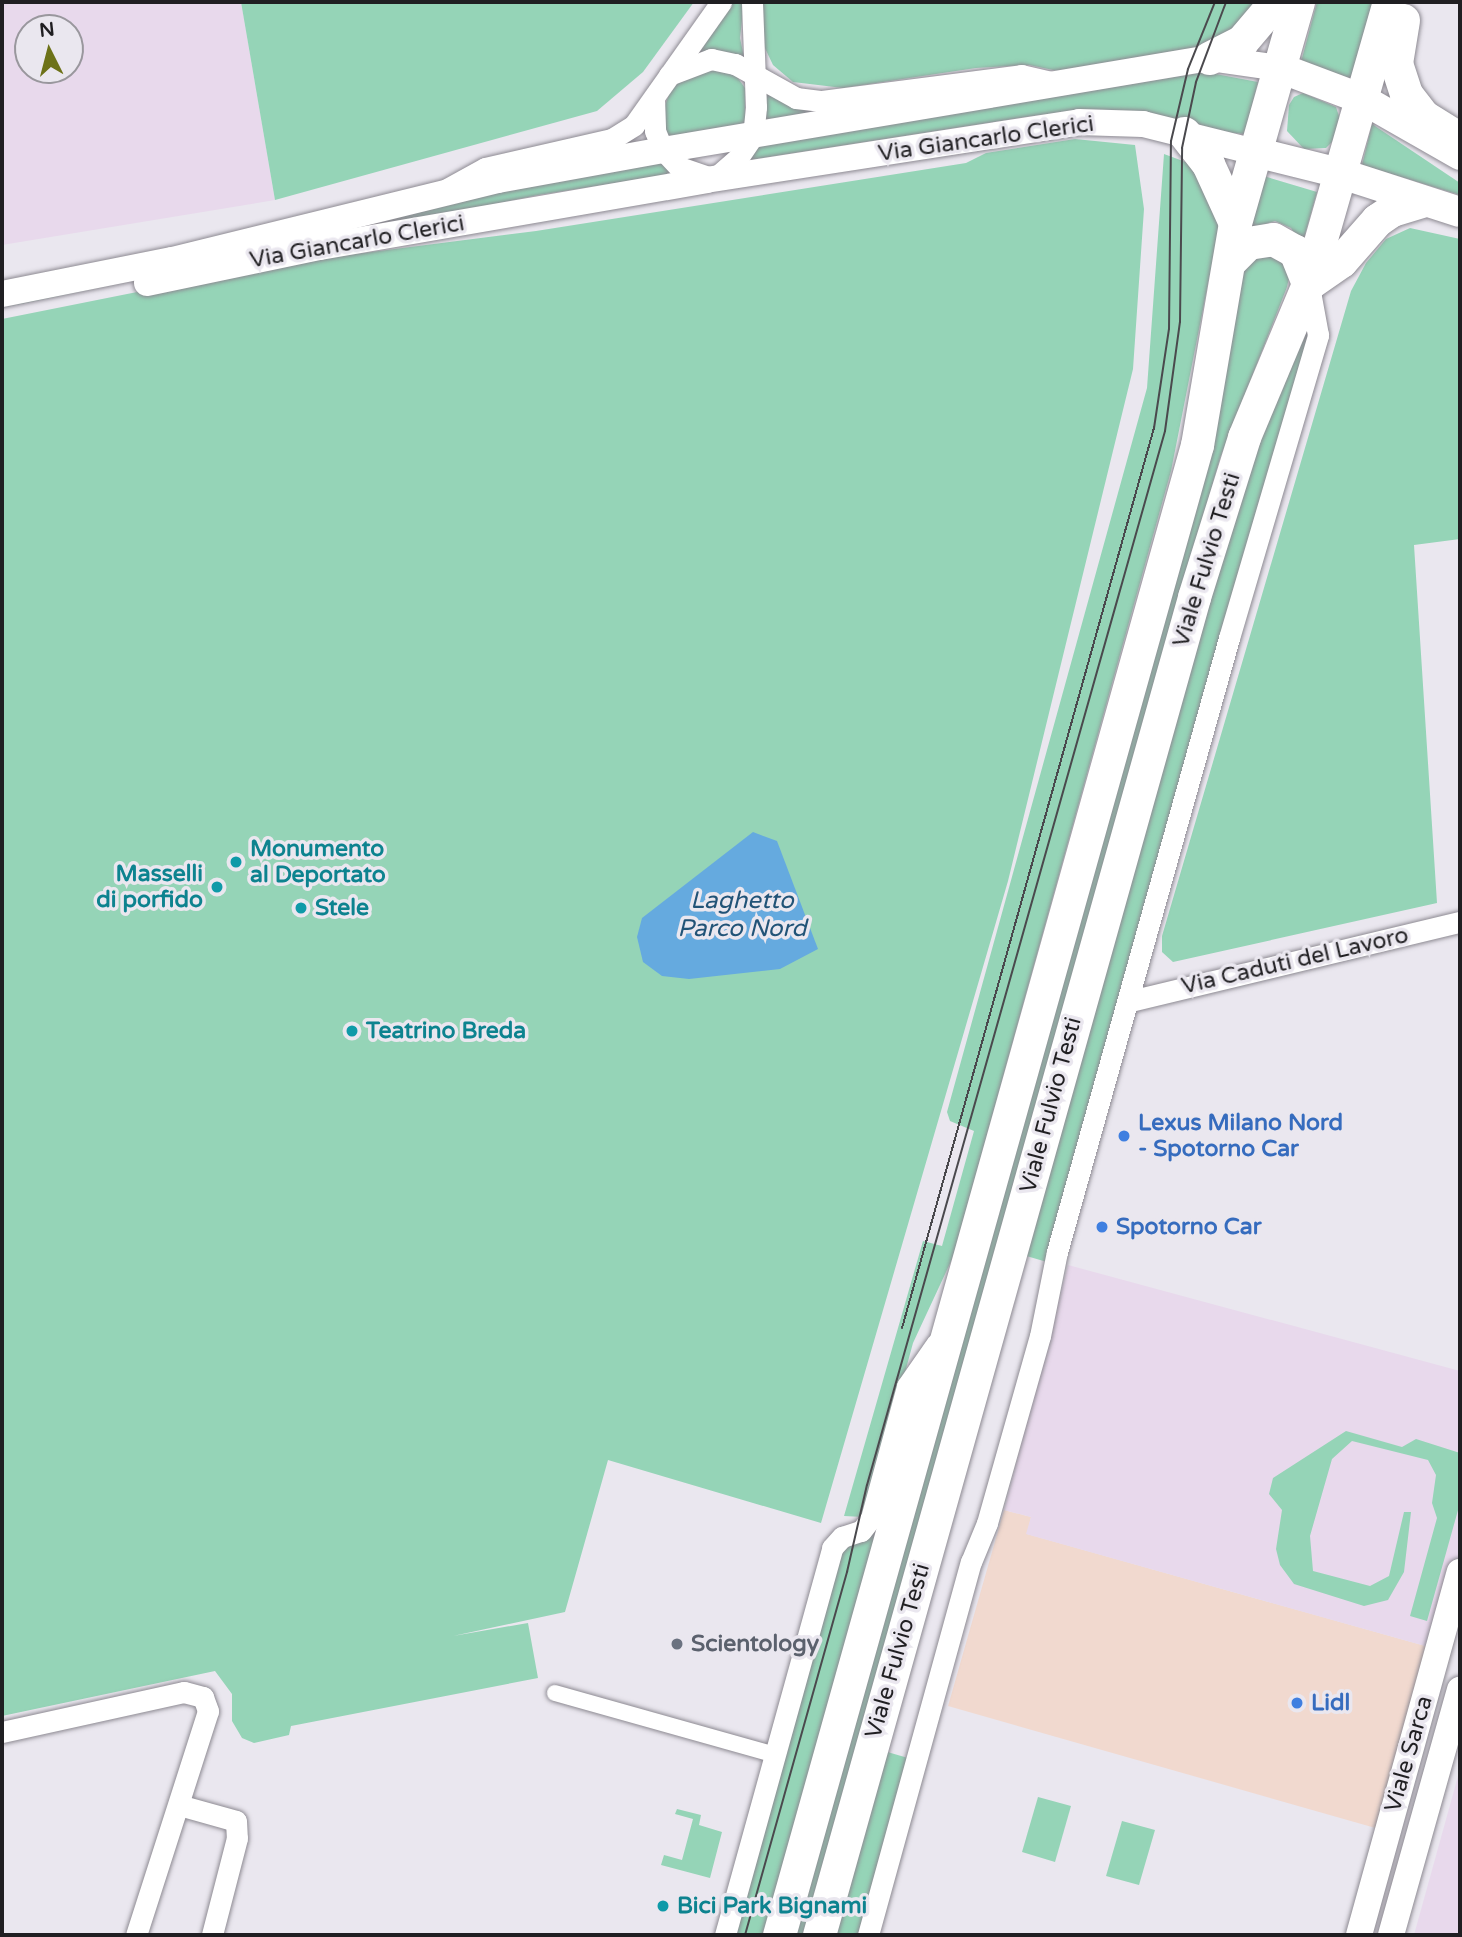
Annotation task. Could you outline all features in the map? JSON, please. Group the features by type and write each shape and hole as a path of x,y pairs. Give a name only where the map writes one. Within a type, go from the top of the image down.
{"main road":[{"path":"1209,58 1242,41 1275,2"},
{"name":"Viale Fulvio Testi","path":"779,1935 1197,444 1235,223 1297,2"},
{"name":"Viale Fulvio Testi","path":"818,1935 1194,597 1244,437 1308,284 1389,2"},
{"path":"1409,2 1396,46 1400,78 1423,116 1460,139"},
{"path":"1280,68 1362,99 1460,155"},
{"path":"1184,133 1208,164 1235,223"},
{"path":"1255,152 1339,173 1460,212"},
{"path":"1230,261 1248,243 1273,239 1295,251 1308,284 1341,261 1377,220 1392,210 1422,201"}],"street":[{"path":"669,75 721,2"},
{"path":"714,179 738,158 753,136 756,74 750,44 752,2"},
{"name":"Via Giancarlo Clerici","path":"2,294 172,260 440,194 663,150 1063,86 1209,58 1280,68"},
{"name":"Via Giancarlo Clerici","path":"440,194 467,174 485,168 612,139 634,125 669,75 711,60 756,74 796,98 822,101 1021,75 1063,86"},
{"path":"654,99 655,131 663,150"},
{"name":"Via Giancarlo Clerici","path":"2,313 320,247 714,179 1079,122 1143,124 1255,152"},
{"name":"Via Giancarlo Clerici","path":"663,150 679,167 714,179"},
{"name":"Viale Fulvio Testi","path":"868,1935 971,1562 987,1523 1040,1336 1057,1252 1318,335 1308,284"},
{"name":"Via Caduti del Lavoro","path":"1130,1001 1460,922"},
{"name":"Viale Fulvio Testi","path":"725,1935 832,1548 842,1537 861,1531 871,1518 907,1387 950,1324"},
{"name":"Viale Sarca","path":"1359,1935 1460,1572"},
{"name":"Viale Sarca","path":"1391,1935 1460,1689"},
{"path":"2,1732 184,1692 203,1697 208,1711 136,1935"},
{"path":"555,1693 776,1755"},
{"path":"178,1805 236,1821 237,1838 212,1935"}],"shaded area":[{"path":"2,2 241,2 275,200 2,245"},
{"path":"1068,1265 1460,1371 1460,1560 1436,1649 1026,1534 1031,1517 1004,1510"},
{"path":"1004,1510 1031,1517 1027,1534 1436,1649 1386,1831 948,1706"},
{"path":"1460,1769 1460,1935 1414,1935"}],"green space":[{"path":"241,2 694,2 643,72 597,111 275,200"},
{"path":"729,2 744,2 740,38 745,62 689,56"},
{"path":"762,2 1269,2 1215,48 1058,71 1029,65 976,68 843,88 793,82 773,65 763,44"},
{"path":"1317,2 1374,2 1352,79 1301,62"},
{"path":"707,67 735,74 745,88 745,127 664,139 664,109 669,94 679,81"},
{"path":"1205,72 1258,82 1245,134 1039,115 743,161 753,146"},
{"path":"762,87 781,99 920,92 762,122"},
{"path":"1303,93 1336,107 1340,119 1334,140 1326,148 1304,149 1287,131 1289,105 1294,97"},
{"path":"1372,124 1460,183 1460,195 1362,165"},
{"path":"1075,139 1135,145 1144,209 1133,369 1008,881 821,1523 608,1460 565,1612 453,1636 528,1623 538,1678 291,1726 289,1735 254,1743 242,1738 232,1721 232,1694 215,1671 2,1716 2,319 277,264 536,231 966,163 986,153"},
{"path":"1164,154 1191,164 1222,213 1171,471 953,1257 913,1343 867,1512 863,1517 844,1516 923,1241 942,1246 974,1131 950,1121 947,1112 1147,388"},
{"path":"665,160 680,173 538,195 2,308 489,193"},
{"path":"1260,175 1317,192 1302,245 1291,228 1275,221 1245,230"},
{"path":"1410,228 1460,239 1460,539 1414,545 1437,903 1173,962 1162,952 1162,936 1351,291 1366,263 1386,239"},
{"path":"1272,248 1291,269 1287,287 1220,458 805,1935 793,1935 1243,269 1247,258"},
{"path":"1306,323 1311,324 1047,1262 1023,1255 1251,460"},
{"path":"916,1400 765,1935 731,1935 839,1552 867,1538"},
{"path":"1346,1431 1402,1447 1416,1439 1460,1453 1460,1503 1427,1621 1410,1616 1437,1518 1432,1503 1436,1475 1428,1460 1352,1441 1332,1459 1310,1536 1313,1571 1370,1586 1389,1576 1404,1512 1411,1512 1404,1572 1388,1600 1364,1606 1294,1584 1280,1565 1276,1549 1282,1510 1269,1494 1273,1478"},
{"path":"884,1751 908,1758 858,1935 832,1935"},
{"path":"1038,1797 1071,1806 1055,1862 1022,1852"},
{"path":"677,1809 701,1815 699,1825 722,1832 710,1878 661,1865 664,1855 682,1860 693,1819 675,1814"},
{"path":"1122,1821 1155,1830 1139,1885 1106,1876"}],"water":[{"name":"Laghetto Parco Nord","path":"753,832 777,841 818,949 780,969 689,979 662,976 643,962 637,937 642,918"}],"tram line":[{"path":"902,1328 1154,428 1169,329 1171,141 1188,69 1215,2"},
{"path":"745,1935 847,1572 867,1485 1165,431 1180,322 1182,148 1196,82 1226,2"}],"place":[{"name":"Monumento al Deportato","path":"236,862"},
{"name":"Masselli di porfido","path":"217,887"},
{"name":"Stele","path":"301,908"},
{"name":"Teatrino Breda","path":"352,1031"},
{"name":"Lexus Milano Nord - Spotorno Car","path":"1124,1136"},
{"name":"Spotorno Car","path":"1102,1227"},
{"name":"Scientology","path":"677,1644"},
{"name":"Lidl","path":"1297,1703"},
{"name":"Bici Park Bignami","path":"663,1906"}]}
